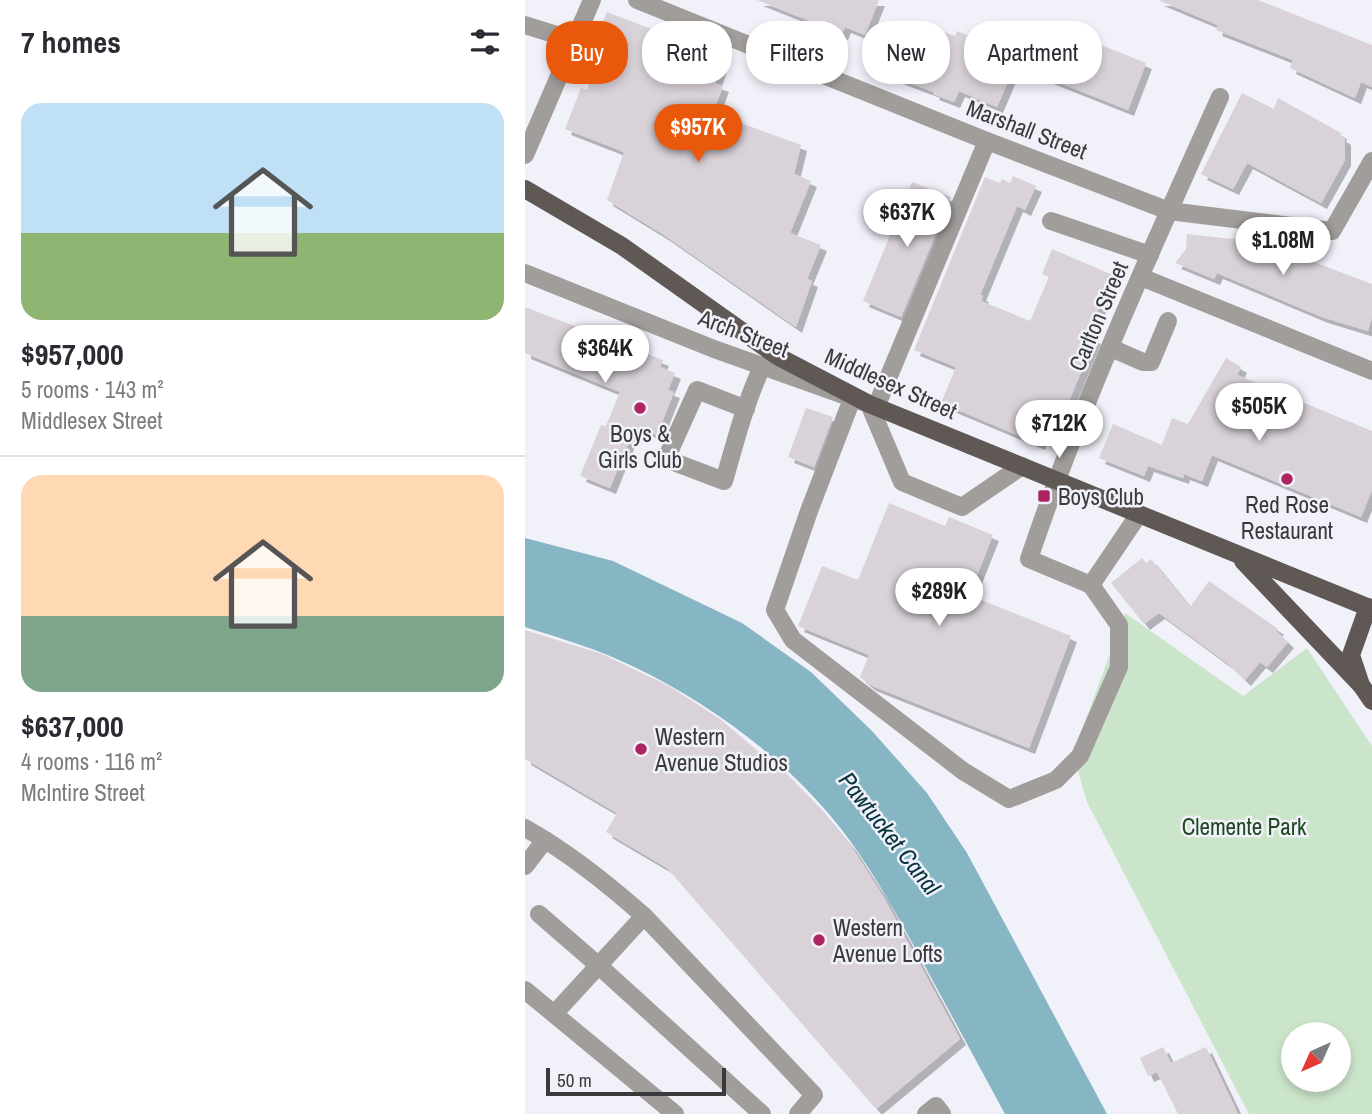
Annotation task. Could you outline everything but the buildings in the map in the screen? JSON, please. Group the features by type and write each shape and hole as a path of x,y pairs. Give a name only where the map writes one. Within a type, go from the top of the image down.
{"main road":[{"name":"Middlesex Street","path":"525,189 622,246 778,356 866,403 1370,608 1351,655 1361,685 1372,701"},
{"path":"1235,554 1361,685"}],"street":[{"path":"582,21 592,0"},
{"name":"Marshall Street","path":"637,0 1169,211 1332,231 1372,161"},
{"path":"525,25 546,32"},
{"path":"525,155 555,84"},
{"name":"Carlton Street","path":"1091,585 1029,559 1056,480 1150,255 1220,97"},
{"path":"987,141 866,403 809,511 775,610 793,640 963,771 1009,799 1056,780 1080,756 1119,667 1119,625 1091,585 1139,514"},
{"path":"1051,221 1150,255"},
{"name":"Arch Street","path":"525,272 762,367 866,403"},
{"path":"1141,277 1372,371"},
{"path":"1111,348 1143,362 1151,362 1168,321"},
{"path":"746,409 697,390 666,459 724,481 762,367"},
{"path":"866,403 902,482 962,507 1022,466"},
{"path":"525,828 545,840 645,916 814,1096 797,1114"},
{"path":"525,866 545,840"},
{"path":"538,914 599,965 762,1114"},
{"path":"554,1014 645,916"},
{"path":"525,990 675,1114"}],"green space":[{"name":"Clemente Park","path":"1125,613 1243,696 1307,648 1372,746 1372,1114 1249,1114 1087,802 1073,754"}],"water":[{"name":"Pawtucket Canal","path":"525,538 613,561 742,623 811,672 872,731 927,793 967,853 1107,1114 1005,1114 880,886 848,838 802,785 749,738 691,698 605,654 525,627"}],"place":[{"name":"Boys & Girls Club","path":"640,408"},
{"name":"Red Rose Restaurant","path":"1287,479"},
{"name":"Boys Club","path":"1044,496"},
{"name":"Western Avenue Studios","path":"641,749"},
{"name":"Western Avenue Lofts","path":"819,940"}]}
